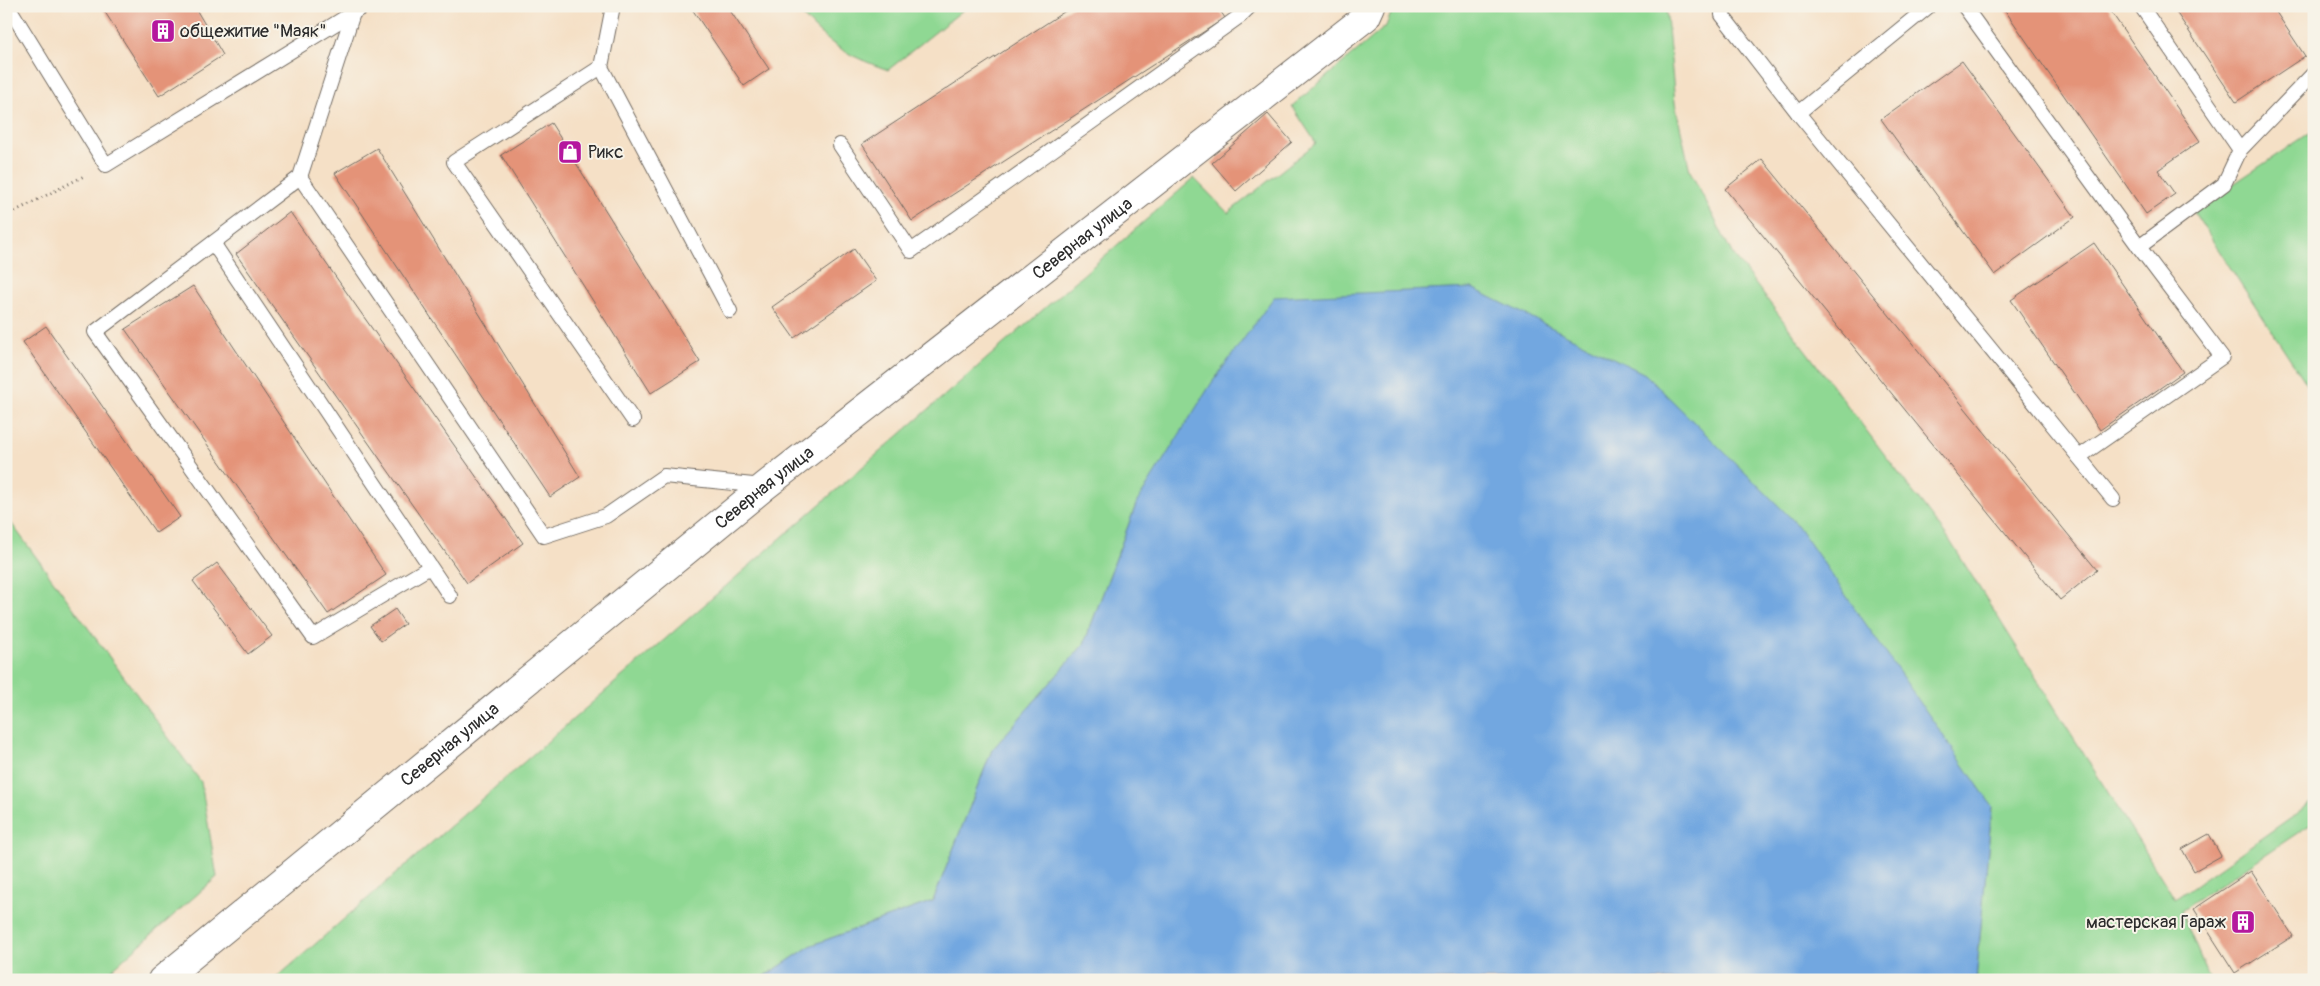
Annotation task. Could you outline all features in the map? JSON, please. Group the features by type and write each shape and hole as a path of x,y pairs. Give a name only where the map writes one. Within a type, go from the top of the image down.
{"street":[{"name":"Северная улица","path":"162,980 765,486 1366,17 1371,6"}],"lane":[{"path":"8,6 106,165 359,10"},
{"path":"614,6 601,67 730,311"},
{"path":"840,145 912,251 1240,16 1250,6"},
{"path":"1722,6 1722,15 1798,113 2113,499"},
{"path":"1798,113 1930,6"},
{"path":"1964,6 2139,247 2222,357 2079,457"},
{"path":"2141,6 2240,150"},
{"path":"359,10 300,177 96,332 313,637 430,567"},
{"path":"601,67 454,162 633,420"},
{"path":"2139,247 2224,184 2240,150 2314,73"},
{"path":"300,177 544,536 606,516 664,476 765,486"},
{"path":"212,243 450,596"}],"path":[{"path":"6,216 106,165"}],"green space":[{"path":"794,6 968,6 888,70 836,46 805,19"},
{"path":"1394,6 1666,6 1675,103 1690,171 1732,253 1950,541 2175,899 2314,801 2314,822 2181,911 2210,980 1976,980 1992,806 1137,502 1084,644 992,750 933,901 812,945 759,980 274,980 1194,178 1228,213 1316,143 1292,106 1386,26"},
{"path":"2314,130 2314,395 2193,211"},
{"path":"6,516 201,782 217,877 100,980 6,980"}],"water":[{"path":"1472,288 1645,374 1795,522 1992,806 1976,980 759,980 812,945 933,901 992,750 1084,644 1137,502 1211,384 1274,297"}],"building":[{"name":"общежитие \"Маяк\"","path":"101,6 194,6 223,55 159,96"},
{"path":"690,6 727,6 769,69 744,86"},
{"path":"1073,6 1217,6 1225,18 912,221 862,144"},
{"path":"2002,6 2107,6 2200,141 2158,170 2175,194 2146,214"},
{"path":"2172,6 2272,6 2305,56 2236,102"},
{"path":"1962,61 2075,217 1995,275 1881,119"},
{"path":"1268,114 1292,142 1236,191 1212,163"},
{"path":"551,123 700,362 651,393 501,155"},
{"path":"377,148 580,477 550,497 335,173"},
{"path":"1762,159 2097,570 2060,600 1725,189"},
{"path":"290,212 523,543 467,583 236,254"},
{"path":"2094,243 2183,372 2100,430 2011,300"},
{"path":"854,249 876,281 794,338 772,307"},
{"path":"193,286 386,575 328,614 125,329"},
{"path":"46,326 180,517 156,533 23,342"},
{"path":"217,563 272,636 248,654 193,581"},
{"path":"395,609 405,624 381,641 370,626"},
{"path":"2209,834 2221,856 2194,871 2182,849"},
{"name":"мастерская Гараж","path":"2251,871 2293,936 2235,973 2194,909"}],"place":[{"name":"общежитие \"Маяк\"","path":"163,31"},
{"name":"Рикс","path":"570,152"},
{"name":"мастерская Гараж","path":"2243,922"}]}
